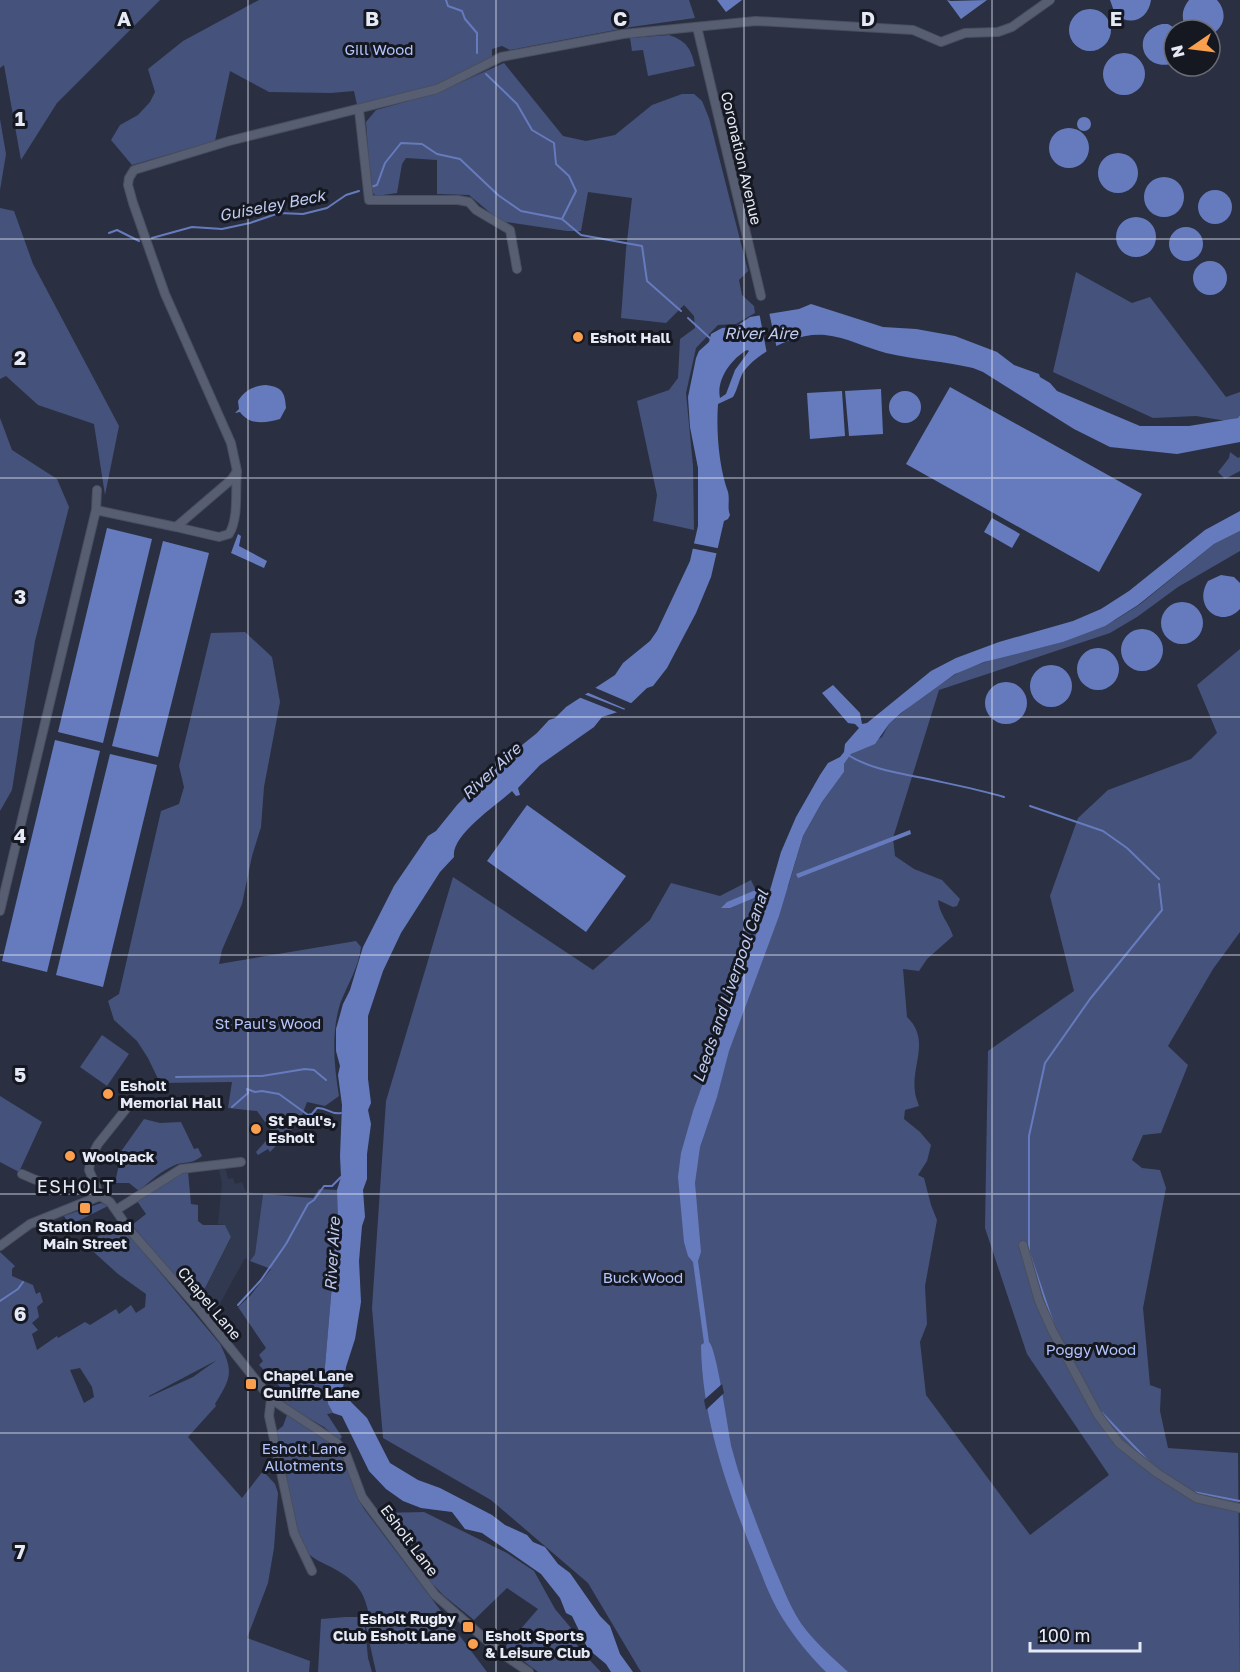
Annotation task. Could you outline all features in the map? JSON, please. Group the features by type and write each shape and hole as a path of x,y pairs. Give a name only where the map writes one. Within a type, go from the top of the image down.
{"street":[{"path":"96,510 219,537 229,534 233,525 237,471 231,443 165,294 129,190 129,178 138,168 228,141 437,89 501,57 623,34 756,21 913,30 941,42 965,33 981,34 1012,27 1050,0"},
{"name":"Coronation Avenue","path":"697,27 761,296"},
{"path":"358,110 369,201 458,200 469,202 476,210 510,230 517,269"},
{"path":"176,527 232,479 237,471"},
{"path":"0,911 96,510 97,490"},
{"path":"0,1246 30,1224 100,1196 89,1170 91,1158 98,1144 130,1104"},
{"path":"116,1210 182,1169 229,1159 240,1162"},
{"path":"22,1174 53,1187 67,1188 92,1181"},
{"name":"Chapel Lane","path":"100,1196 105,1197 116,1210 128,1228 199,1309 271,1399 288,1410"},
{"path":"1023,1245 1039,1301 1052,1330 1098,1415 1119,1443 1157,1473 1196,1498 1240,1508"},
{"path":"271,1399 269,1416 294,1533 312,1571"},
{"name":"Esholt Lane","path":"288,1410 336,1442 346,1455 362,1497 435,1595 501,1653 529,1672"}],"shaded area":[{"path":"224,1169 228,1179 233,1178 235,1184 242,1182 246,1192 263,1194 255,1254 250,1261 245,1258 217,1309 201,1296 231,1238 225,1225 218,1224 222,1183 219,1170"}],"green space":[{"path":"0,0 160,0 57,103 21,160 4,65 0,68"},
{"name":"Gill Wood","path":"259,0 689,0 695,18 631,27 510,50 502,46 492,49 492,58 433,86 357,105 354,91 269,92 230,71 215,141 132,165 111,140 120,125 138,115 150,102 155,92 148,69 183,41"},
{"path":"669,35 687,46 695,66 648,76 643,50 632,51 630,38"},
{"path":"504,63 563,136 586,141 615,135 652,105 682,94 694,94 702,101 709,118 748,271 739,280 742,295 754,306 755,313 736,324 718,325 696,348 686,393 693,466 694,530 653,521 657,495 637,401 669,390 678,378 680,339 695,328 694,316 684,305 666,323 621,318 632,198 588,192 581,231 567,231 500,221 469,195 437,194 437,160 406,158 402,164 397,193 376,196 371,191 366,122 376,110 437,93"},
{"path":"0,119 6,154 0,190"},
{"path":"0,208 14,211 33,264 119,426 105,495 94,424 38,405 6,376 0,379"},
{"path":"1076,272 1132,303 1150,297 1226,397 1240,392 1238,418 1227,421 1196,416 1153,418 1053,372"},
{"path":"0,418 12,450 57,479 69,507 35,641 12,790 0,811"},
{"path":"1230,452 1240,457 1240,471 1225,479 1218,472 1229,458"},
{"name":"Buck Wood","path":"1240,531 1240,551 1178,587 1137,617 1110,633 939,690 893,838 895,856 914,869 942,880 960,899 957,906 953,907 938,900 940,910 953,936 927,959 919,971 903,969 907,1017 918,1035 919,1044 914,1082 919,1106 905,1110 904,1119 931,1145 927,1161 918,1175 924,1178 937,1220 925,1286 927,1324 920,1342 926,1395 1030,1535 1109,1475 1027,1354 985,1228 988,1051 1074,991 1050,896 1078,818 1108,790 1191,759 1217,733 1197,685 1240,649 1240,932 1213,969 1168,1046 1188,1065 1161,1133 1143,1135 1132,1160 1142,1168 1160,1170 1166,1188 1143,1308 1150,1385 1161,1389 1160,1411 1168,1448 1238,1453 1240,1672 641,1672 588,1583 491,1500 383,1438 372,1308 386,1101 453,877 593,970 650,920 671,883 720,896 751,880 757,893 788,887 803,836 822,802 844,772 844,764 851,754 882,737 889,724 918,699 962,670 997,658 1063,642 1115,620 1139,605 1214,544"},
{"name":"St Paul's Wood","path":"245,632 272,657 280,702 264,787 261,827 242,904 222,950 219,964 356,941 361,947 355,969 340,1004 335,1027 335,1061 339,1096 325,1106 307,1102 300,1121 270,1152 268,1149 258,1155 256,1152 273,1133 257,1111 228,1108 232,1082 160,1083 137,1041 114,1020 108,1001 119,994 161,811 179,804 184,787 179,766 211,633"},
{"path":"102,1035 129,1054 107,1086 80,1067"},
{"path":"0,1096 42,1122 19,1172 0,1162"},
{"path":"144,1119 160,1123 181,1122 194,1149 198,1148 202,1156 195,1161 170,1167 139,1191 129,1183 115,1183 122,1150"},
{"path":"188,1172 191,1204 198,1205 198,1221 203,1225 225,1225 231,1237 199,1300 193,1297 132,1225 146,1214 137,1201 181,1173"},
{"path":"319,1189 337,1190 339,1205 324,1378 328,1404 333,1413 327,1414 342,1437 339,1440 324,1427 279,1401 285,1392 259,1365 263,1361 259,1355 266,1348 238,1307 250,1296 271,1269 250,1261 255,1254 263,1194 313,1198"},
{"path":"101,1203 108,1206 70,1225 64,1216"},
{"path":"118,1222 220,1344 229,1368 225,1388 216,1406 188,1437 242,1498 263,1471 275,1484 278,1493 274,1548 268,1583 247,1638 310,1661 309,1672 0,1672 0,1252 15,1266 12,1269 12,1276 33,1285 36,1294 40,1292 43,1302 37,1307 39,1317 32,1323 38,1330 32,1334 37,1350 57,1336 58,1338 85,1322 90,1325 116,1309 119,1314 131,1305 136,1313 145,1307 146,1294 118,1274 86,1245","holes":["217,1360 193,1377 149,1397 149,1396","80,1368 92,1387 94,1397 84,1403 70,1370"]},
{"name":"Esholt Lane Allotments","path":"287,1415 319,1435 340,1453 348,1467 364,1509 487,1672 376,1672 366,1627 371,1624 363,1596 354,1583 341,1572 315,1559 307,1552 296,1529 275,1432 283,1426"},
{"path":"424,1512 507,1553 534,1571 555,1609 571,1628 579,1649 601,1672 538,1672 505,1647 538,1609 507,1588 474,1620 443,1595 427,1578 379,1513"},
{"path":"364,1617 368,1658 372,1672 318,1672 321,1619"}],"water":[{"path":"717,0 742,0 726,12"},
{"path":"947,0 951,1 987,0 961,19"},
{"path":"1110,0 1151,0 1142,17 1132,21 1115,14"},
{"path":"1189,0 1217,0 1223,10 1222,24 1222,18 1183,18 1184,7"},
{"path":"1090,9 1105,15 1111,30 1105,45 1090,51 1075,45 1069,30 1075,15"},
{"path":"1162,24 1162,65 1147,58 1144,51 1145,35 1152,28"},
{"path":"1124,53 1139,59 1145,74 1139,89 1124,95 1109,89 1103,74 1109,59"},
{"path":"1081,117 1087,117 1091,124 1087,131 1081,131 1077,127 1077,121"},
{"path":"1069,128 1083,134 1089,148 1083,162 1069,168 1055,162 1049,148 1055,134"},
{"path":"1118,153 1132,159 1138,173 1132,187 1118,193 1104,187 1098,173 1104,159"},
{"path":"1164,177 1178,183 1184,197 1178,211 1164,217 1150,211 1144,197 1150,183"},
{"path":"1215,190 1227,195 1232,207 1227,219 1215,224 1203,219 1198,207 1203,195"},
{"path":"1136,217 1150,223 1156,237 1150,251 1136,257 1122,251 1116,237 1122,223"},
{"path":"1186,227 1198,232 1203,244 1198,256 1186,261 1174,256 1169,244 1174,232"},
{"path":"1210,261 1222,266 1227,278 1222,290 1210,295 1198,290 1193,278 1198,266"},
{"name":"River Aire","path":"811,304 883,327 916,329 955,336 997,352 1014,365 1039,374 1057,391 1140,426 1189,426 1238,418 1240,415 1240,442 1177,454 1110,447 1074,429 973,368 886,353 825,335 803,336 780,344 751,363 744,371 733,397 718,404 719,449 722,472 729,495 730,515 724,521 711,577 696,613 667,668 653,686 647,688 624,710 602,717 594,727 540,765 518,788 520,795 516,796 512,791 476,821 460,839 455,848 454,857 440,872 401,933 383,971 368,1016 368,1079 371,1103 368,1110 371,1124 367,1154 367,1179 363,1190 365,1217 359,1261 361,1302 343,1388 351,1402 367,1418 390,1463 418,1480 440,1488 527,1535 533,1542 545,1547 558,1564 570,1573 600,1616 610,1626 620,1654 633,1672 611,1672 606,1664 588,1649 572,1616 566,1613 560,1598 541,1574 482,1533 465,1529 452,1512 421,1508 403,1501 386,1489 369,1471 342,1416 333,1413 328,1404 324,1378 338,1215 337,1190 341,1177 342,1105 336,1029 363,947 394,886 428,836 436,831 457,805 492,769 566,707 615,675 623,663 650,641 657,631 690,561 698,526 698,468 690,427 688,397 699,351 709,342 711,334 722,328 735,327 750,317 799,309","holes":["749,351 735,370 726,394 720,398 720,384 730,364 741,354"]},
{"path":"266,385 282,391 285,398 286,408 280,419 258,422 249,420 240,412 235,413 239,409 238,401 247,391"},
{"path":"950,387 1142,494 1099,572 906,464"},
{"path":"881,389 883,434 849,436 845,391"},
{"path":"842,391 845,436 810,439 807,393"},
{"path":"905,391 916,396 921,407 916,418 905,423 894,418 889,407 894,396"},
{"path":"1240,511 1240,531 1214,544 1138,605 1105,626 1063,642 984,662 955,674 901,713 889,724 875,744 851,754 844,764 844,772 822,802 803,836 779,916 729,1051 717,1097 700,1147 695,1183 701,1252 698,1261 709,1342 719,1374 732,1449 756,1522 792,1607 811,1636 848,1672 826,1672 798,1640 774,1602 741,1524 724,1474 710,1423 706,1398 701,1345 704,1343 693,1262 688,1256 684,1242 678,1177 681,1153 693,1111 762,918 781,852 796,817 820,775 828,763 840,757 844,752 845,744 859,728 855,724 848,723 822,693 833,685 860,713 862,724 867,723 931,671 956,658 999,642 1073,621 1101,609 1129,591 1205,530"},
{"path":"992,518 1020,534 1012,548 984,532"},
{"path":"107,528 152,539 103,743 58,732"},
{"path":"238,534 241,536 239,546 267,561 264,568 231,553"},
{"path":"163,541 209,553 158,757 112,746"},
{"path":"1221,575 1234,577 1240,583 1240,609 1224,617 1210,612 1203,599 1208,581"},
{"path":"1182,602 1190,603 1197,608 1202,615 1202,631 1197,638 1190,643 1182,644 1174,643 1167,638 1162,631 1161,623 1162,615 1167,608 1174,603"},
{"path":"1142,629 1150,630 1157,635 1162,642 1162,658 1157,665 1150,670 1142,671 1134,670 1127,665 1122,658 1121,650 1122,642 1127,635 1134,630"},
{"path":"1098,648 1106,649 1113,654 1118,661 1118,677 1113,684 1106,689 1098,690 1090,689 1083,684 1078,677 1077,669 1078,661 1083,654 1090,649"},
{"path":"1051,665 1059,666 1066,671 1071,678 1071,694 1066,701 1059,706 1051,707 1043,706 1036,701 1031,694 1030,686 1031,678 1036,671 1043,666"},
{"path":"1006,682 1014,683 1021,688 1026,695 1026,711 1021,718 1014,723 1006,724 998,723 991,718 986,711 985,703 986,695 991,688 998,683"},
{"path":"55,740 100,751 47,972 2,961"},
{"path":"110,754 157,765 103,987 56,975"},
{"path":"527,805 626,876 586,932 487,861"},
{"path":"910,830 911,834 798,878 796,874"},
{"path":"758,889 761,895 730,908 721,908 727,902"}],"pier":[{"path":"759,312 769,312 777,349 767,354"},
{"path":"692,543 722,549 720,554 690,548"},
{"path":"591,686 633,704 628,710 584,691"},
{"path":"581,693 625,710 619,713 576,696"},
{"path":"722,1384 724,1393 706,1410 704,1400"}],"waterway":[{"path":"446,0 448,6 462,11 465,19 477,33 477,53"},
{"path":"486,74 517,104 532,130 554,143 556,164 569,176 576,191 562,219"},
{"name":"Guiseley Beck","path":"371,187 377,185 385,163 401,143 422,144 437,154 460,159 498,195 521,211 562,219 581,235 642,246 647,281 681,311"},
{"name":"Guiseley Beck","path":"152,238 192,227 222,229 279,213 303,214 327,208 346,195 359,191"},
{"name":"Guiseley Beck","path":"109,233 117,230 139,241"},
{"name":"Guiseley Beck","path":"688,318 712,340"},
{"path":"848,755 884,770 1004,797"},
{"path":"1030,806 1103,831 1127,848 1159,879"},
{"path":"1053,1323 1029,1252 1029,1136 1045,1063 1090,999 1162,910 1159,884"},
{"path":"176,1077 262,1076 305,1069 314,1070 326,1080"},
{"path":"232,1107 248,1093 247,1089 279,1094 308,1115 317,1108 341,1113"},
{"path":"238,1305 261,1280 286,1244 308,1204 314,1200 324,1186 332,1186 341,1177"},
{"path":"0,1301 18,1289 23,1282"},
{"path":"1101,1412 1151,1464"},
{"path":"1193,1492 1240,1501"}],"place":[{"name":"Esholt Hall","path":"578,337"},
{"name":"Esholt Memorial Hall","path":"108,1094"},
{"name":"St Paul's, Esholt","path":"256,1129"},
{"name":"Woolpack","path":"70,1156"},
{"name":"Station Road Main Street","path":"85,1208"},
{"name":"Chapel Lane Cunliffe Lane","path":"251,1384"},
{"name":"Esholt Rugby Club Esholt Lane","path":"468,1627"},
{"name":"Esholt Sports & Leisure Club","path":"473,1644"}],"district":[{"name":"ESHOLT","path":"76,1186"}],"water label":[{"name":"Leeds and Liverpool Canal","path":"730,986"}],"park label":[{"name":"Poggy Wood","path":"1091,1349"}]}
